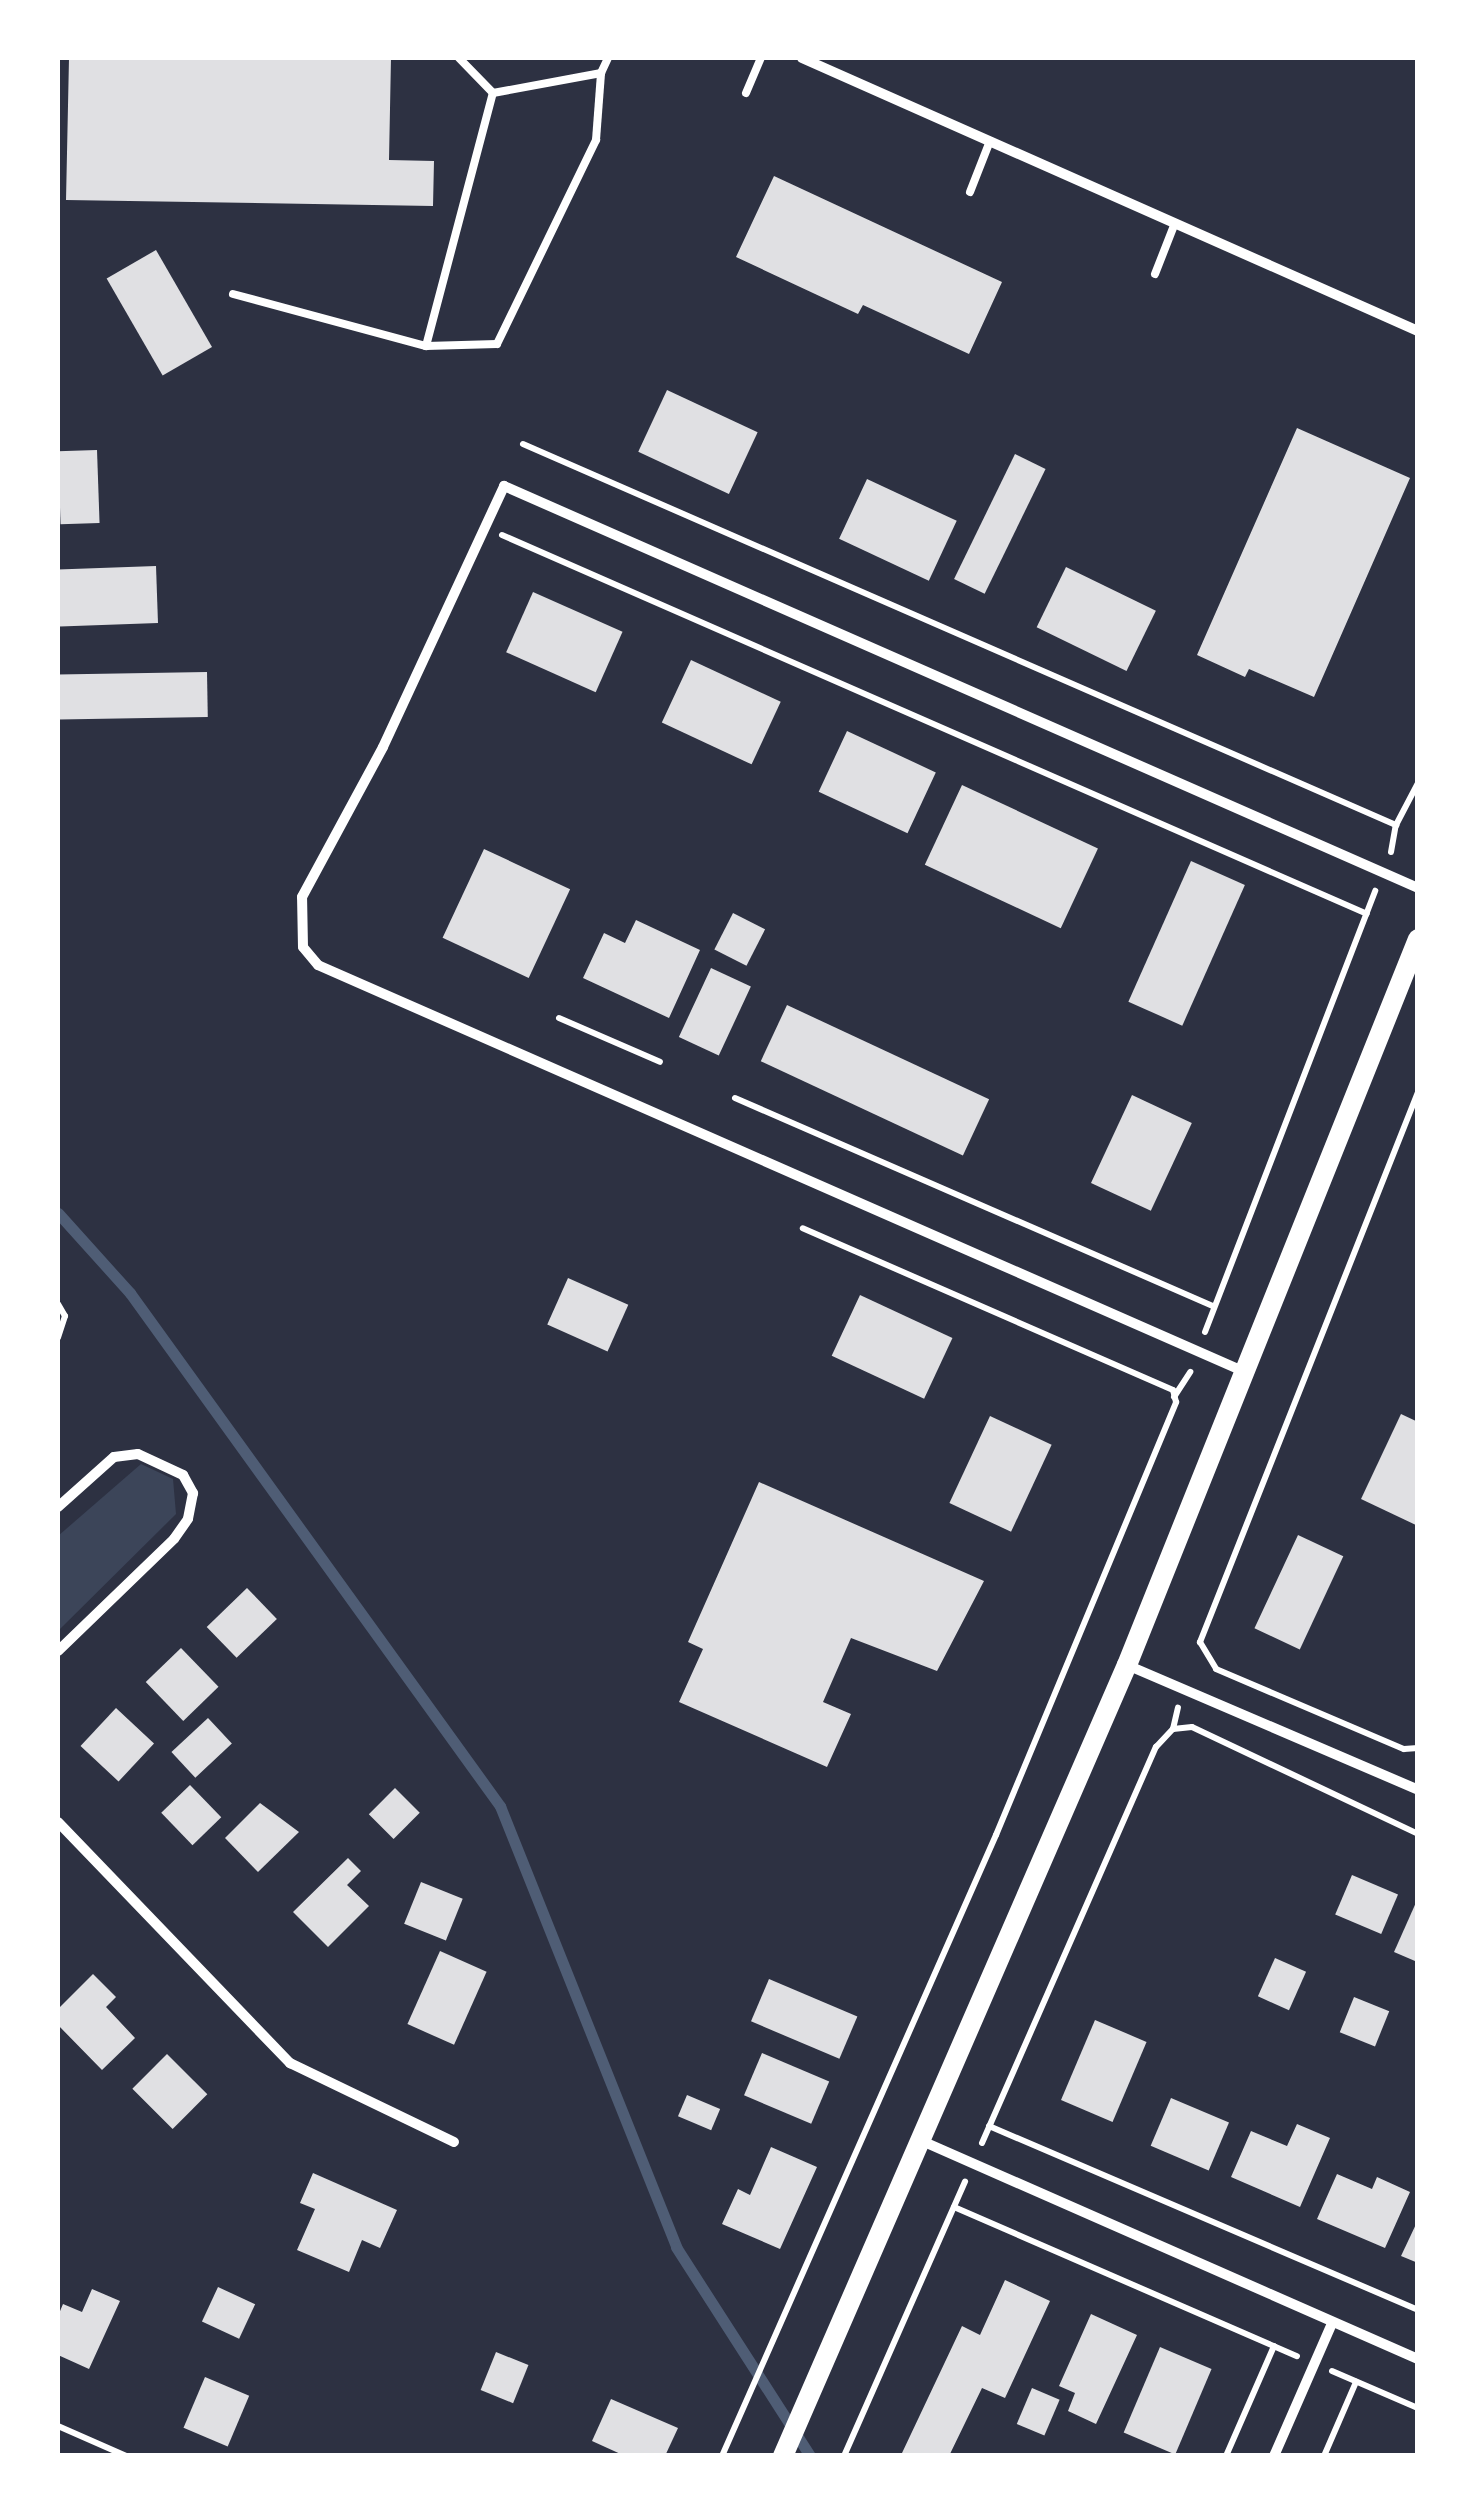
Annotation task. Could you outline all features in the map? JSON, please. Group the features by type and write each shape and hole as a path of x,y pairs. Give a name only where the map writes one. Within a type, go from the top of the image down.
{"main road":[{"path":"783,2456 1127,1665 1418,940"}],"street":[{"path":"802,58 1418,331"},
{"path":"1245,1372 337,974 304,947 302,897 383,747 504,486 1418,888"},
{"path":"58,1508 114,1457 138,1454 184,1475 193,1493 188,1519 174,1539 58,1651"},
{"path":"1127,1665 1418,1790"},
{"path":"58,1822 290,2063 454,2142"},
{"path":"922,2141 1418,2360"},
{"path":"1274,2456 1332,2323"}],"lane":[{"path":"459,58 494,93"},
{"path":"233,294 426,346 497,344 596,140 600,73 608,58"},
{"path":"746,92 761,58"},
{"path":"494,93 600,73"},
{"path":"426,346 494,93"},
{"path":"970,192 990,141"},
{"path":"1155,274 1175,223"}],"path":[{"path":"523,444 1389,826 1404,817 1418,782"},
{"path":"486,528 1366,914 1182,1395 1174,1397"},
{"path":"559,1018 660,1062"},
{"path":"1418,1092 1200,1642 1216,1670 1404,1749 1418,1748"},
{"path":"735,1098 1214,1306"},
{"path":"722,2456 1053,1702 1174,1397 1173,1390 803,1228"},
{"path":"58,1304 65,1316 58,1338"},
{"path":"844,2456 1156,1747 1173,1730 1192,1728 1418,1834"},
{"path":"989,2126 1418,2310"},
{"path":"954,2207 1418,2408"},
{"path":"1226,2456 1274,2346"},
{"path":"1324,2456 1356,2382"},
{"path":"58,2426 126,2456"}],"shaded area":[{"path":"141,1464 173,1479 176,1514 58,1631 58,1536"}],"building":[{"path":"69,58 391,58 389,160 434,161 433,206 66,200"},
{"path":"774,176 1002,282 969,354 863,305 858,314 736,257"},
{"path":"156,250 212,347 163,375 107,278"},
{"path":"667,390 758,432 729,494 638,452"},
{"path":"1297,428 1410,478 1314,697 1249,669 1245,677 1197,655"},
{"path":"97,450 100,523 61,524 58,451"},
{"path":"1015,454 1046,469 985,594 954,579"},
{"path":"867,479 957,521 929,581 839,539"},
{"path":"156,566 158,623 60,626 58,569"},
{"path":"1066,567 1156,611 1127,671 1037,627"},
{"path":"533,592 623,632 596,692 506,652"},
{"path":"691,660 781,702 752,764 662,723"},
{"path":"207,672 208,717 59,720 58,675"},
{"path":"847,731 936,772 908,833 819,792"},
{"path":"962,785 1098,848 1061,928 925,865"},
{"path":"484,849 570,889 529,978 443,938"},
{"path":"1191,861 1245,885 1182,1026 1128,1002"},
{"path":"733,913 765,929 746,966 714,950"},
{"path":"636,920 700,950 669,1018 583,978 604,933 625,943"},
{"path":"711,968 751,987 719,1055 679,1037"},
{"path":"787,1005 989,1099 963,1155 761,1061"},
{"path":"1132,1095 1192,1123 1151,1211 1091,1183"},
{"path":"568,1278 628,1305 608,1351 547,1325"},
{"path":"860,1295 952,1338 924,1399 832,1356"},
{"path":"1401,1414 1418,1422 1418,1526 1361,1499"},
{"path":"990,1416 1052,1445 1011,1532 949,1503"},
{"path":"759,1482 984,1581 937,1671 851,1638 823,1702 851,1714 827,1767 679,1702 703,1649 688,1642"},
{"path":"1298,1535 1343,1556 1300,1649 1254,1628"},
{"path":"247,1588 277,1619 237,1658 207,1627"},
{"path":"181,1648 219,1687 183,1721 146,1682"},
{"path":"116,1708 154,1743 119,1781 81,1746"},
{"path":"208,1718 232,1744 195,1778 171,1752"},
{"path":"190,1785 221,1817 192,1845 161,1813"},
{"path":"395,1788 420,1813 394,1839 369,1814"},
{"path":"260,1803 299,1832 258,1872 225,1838"},
{"path":"348,1858 361,1871 347,1885 369,1906 328,1947 293,1912"},
{"path":"1352,1875 1398,1895 1381,1934 1335,1915"},
{"path":"421,1882 463,1899 446,1941 404,1924"},
{"path":"1418,1898 1418,1957 1415,1961 1394,1952"},
{"path":"440,1951 487,1972 454,2045 407,2024"},
{"path":"1275,1958 1306,1972 1289,2010 1258,1996"},
{"path":"93,1974 116,1997 106,2007 135,2038 102,2070 58,2025 58,2009"},
{"path":"769,1979 857,2017 839,2059 751,2021"},
{"path":"1354,1997 1389,2011 1375,2046 1340,2032"},
{"path":"1095,2020 1147,2042 1113,2122 1061,2100"},
{"path":"762,2053 829,2082 811,2124 744,2095"},
{"path":"167,2054 207,2094 173,2129 132,2089"},
{"path":"687,2095 720,2109 711,2130 678,2116"},
{"path":"1171,2098 1229,2123 1209,2170 1151,2146"},
{"path":"1297,2124 1330,2138 1300,2207 1231,2177 1251,2131 1287,2146"},
{"path":"771,2147 817,2167 780,2249 722,2224 738,2189 750,2195"},
{"path":"313,2173 397,2210 380,2248 362,2240 349,2272 297,2250 315,2209 300,2203"},
{"path":"1337,2174 1372,2189 1377,2177 1410,2192 1385,2248 1317,2219"},
{"path":"1418,2220 1418,2263 1401,2256"},
{"path":"1005,2280 1050,2301 1005,2398 982,2388 949,2456 902,2453 962,2326 980,2335"},
{"path":"218,2287 255,2304 239,2339 202,2321"},
{"path":"92,2289 120,2301 89,2369 58,2355 58,2316 63,2304 82,2312"},
{"path":"1091,2314 1137,2335 1096,2424 1068,2411 1075,2393 1059,2386"},
{"path":"1160,2347 1212,2369 1175,2454 1124,2433"},
{"path":"496,2352 528,2365 513,2403 481,2390"},
{"path":"205,2377 249,2396 228,2446 184,2428"},
{"path":"1032,2388 1060,2400 1044,2436 1017,2424"},
{"path":"611,2399 678,2428 665,2456 625,2456 592,2441"}],"waterway":[{"path":"58,1213 130,1293 500,1806 676,2247 810,2456"}]}
